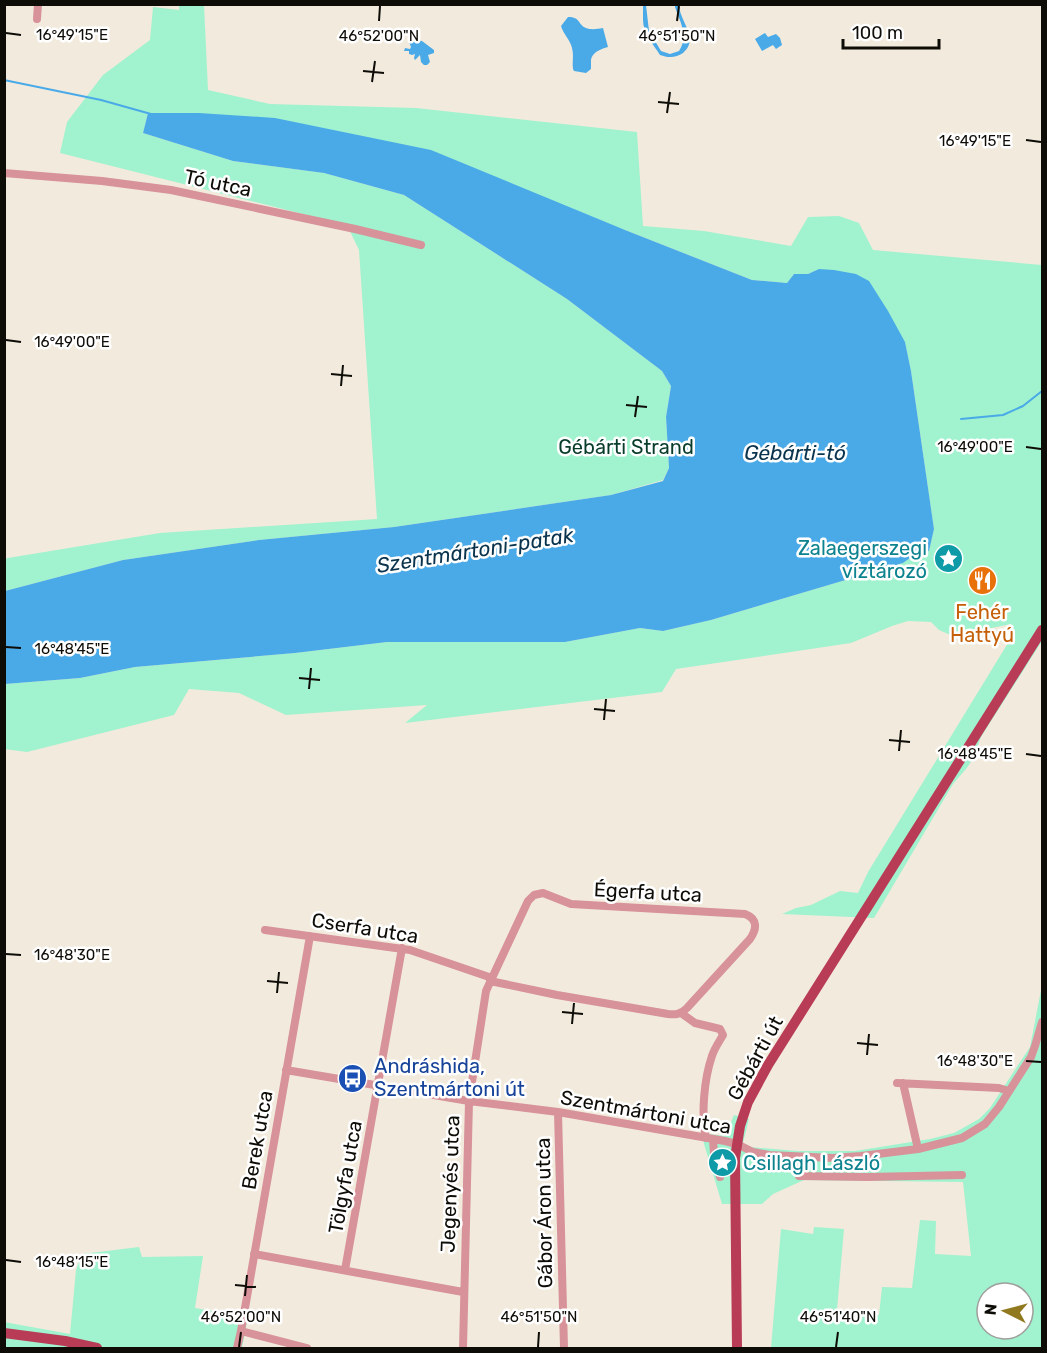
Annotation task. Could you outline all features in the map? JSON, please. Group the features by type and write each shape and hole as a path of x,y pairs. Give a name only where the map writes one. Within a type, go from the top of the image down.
{"main road":[{"name":"Gébárti út","path":"736,1348 734,1177 737,1144 745,1110 758,1081 1042,630"},
{"path":"4,1333 65,1341 97,1348"}],"street":[{"path":"37,20 38,4"},
{"name":"Tó utca","path":"4,173 102,181 171,190 422,245"},
{"name":"Égerfa utca","path":"538,893 546,893 571,904 749,915 755,921 755,930 750,939 681,1013"},
{"name":"Jegenyés utca","path":"463,1348 469,1101 485,997 530,897 538,893"},
{"name":"Cserfa utca","path":"265,930 402,948 505,985 668,1014 681,1013 695,1023 720,1029 723,1032 712,1056 703,1113 709,1139"},
{"name":"Berek utca","path":"237,1348 310,936"},
{"name":"Tölgyfa utca","path":"345,1270 402,948"},
{"name":"Szentmártoni utca","path":"286,1070 469,1101 558,1112 737,1144 753,1152 769,1155 833,1158 918,1149 962,1138 975,1131 990,1118 1031,1057 1042,1022"},
{"path":"918,1149 900,1083 999,1088 1009,1091"},
{"name":"Gábor Áron utca","path":"558,1112 564,1348"},
{"path":"709,1139 720,1177"},
{"path":"833,1158 834,1175"},
{"path":"799,1176 962,1175"},
{"path":"254,1254 463,1292"},
{"path":"241,1331 307,1348"}],"green space":[{"name":"Gébárti Strand","path":"179,5 204,5 208,90 270,104 416,108 637,132 643,226 704,231 791,246 808,217 839,216 859,223 873,250 1042,265 1042,641 981,737 973,759 953,784 874,918 782,914 811,905 840,891 858,893 868,872 1008,643 1011,624 953,636 939,630 931,622 908,621 851,643 676,669 662,692 405,723 427,705 286,715 239,693 189,689 174,715 27,752 4,749 5,684 80,678 135,667 295,653 387,642 565,642 640,628 663,631 711,620 903,563 917,553 929,551 934,529 905,343 820,269 808,274 794,274 787,283 752,280 625,230 148,113 143,133 233,161 324,173 404,195 567,299 662,371 671,386 666,417 669,468 663,480 611,495 394,527 259,540 123,560 5,591 5,559 8,558 160,533 377,519 359,250 347,225 60,153 67,122 103,75 150,40 153,7 179,10"},
{"path":"1042,985 1042,1348 771,1348 781,1229 813,1234 814,1227 844,1229 837,1310 879,1315 882,1287 912,1288 920,1220 936,1221 935,1254 971,1256 963,1182 804,1180 773,1194 762,1204 722,1204 702,1133 725,1136 734,1115 749,1119 743,1143 750,1147 798,1151 855,1151 954,1133 979,1119 990,1108 1030,1047"},
{"path":"139,1247 142,1257 203,1256 195,1308 248,1317 242,1348 5,1348 4,1322 70,1334 76,1270 82,1254"}],"water":[{"path":"643,5 646,5 649,31 654,34 652,36 661,51 670,54 679,51 683,40 683,29 675,7 679,5 690,42 683,53 672,57 660,55 645,29"},
{"path":"568,17 577,19 588,29 603,28 608,47 593,55 591,69 586,73 573,69 572,48 561,26"},
{"path":"765,33 768,37 776,34 782,45 776,49 773,45 762,51 755,39"},
{"path":"413,39 422,41 434,50 434,53 428,55 430,62 427,65 421,62 420,55 415,60 415,54 404,51 405,48 410,49 409,42"},
{"name":"Gébárti-tó","path":"148,113 199,113 275,118 431,150 752,280 787,283 794,274 808,274 819,269 856,274 869,281 905,342 934,529 929,551 917,553 903,563 711,620 663,631 640,628 565,642 387,642 295,653 135,667 80,678 5,684 5,591 123,560 259,540 394,527 611,495 663,481 669,468 666,417 671,386 662,371 567,299 404,195 324,173 233,161 143,133"}],"waterway":[{"path":"4,80 101,100 151,114"},
{"name":"Szentmártoni-patak","path":"961,419 1003,415 1023,406 1042,391"}],"place":[{"name":"Zalaegerszegi víztározó","path":"948,559"},
{"name":"Fehér Hattyú","path":"982,581"},
{"name":"Andráshida, Szentmártoni út","path":"353,1078"},
{"name":"Csillagh László","path":"722,1163"}]}
